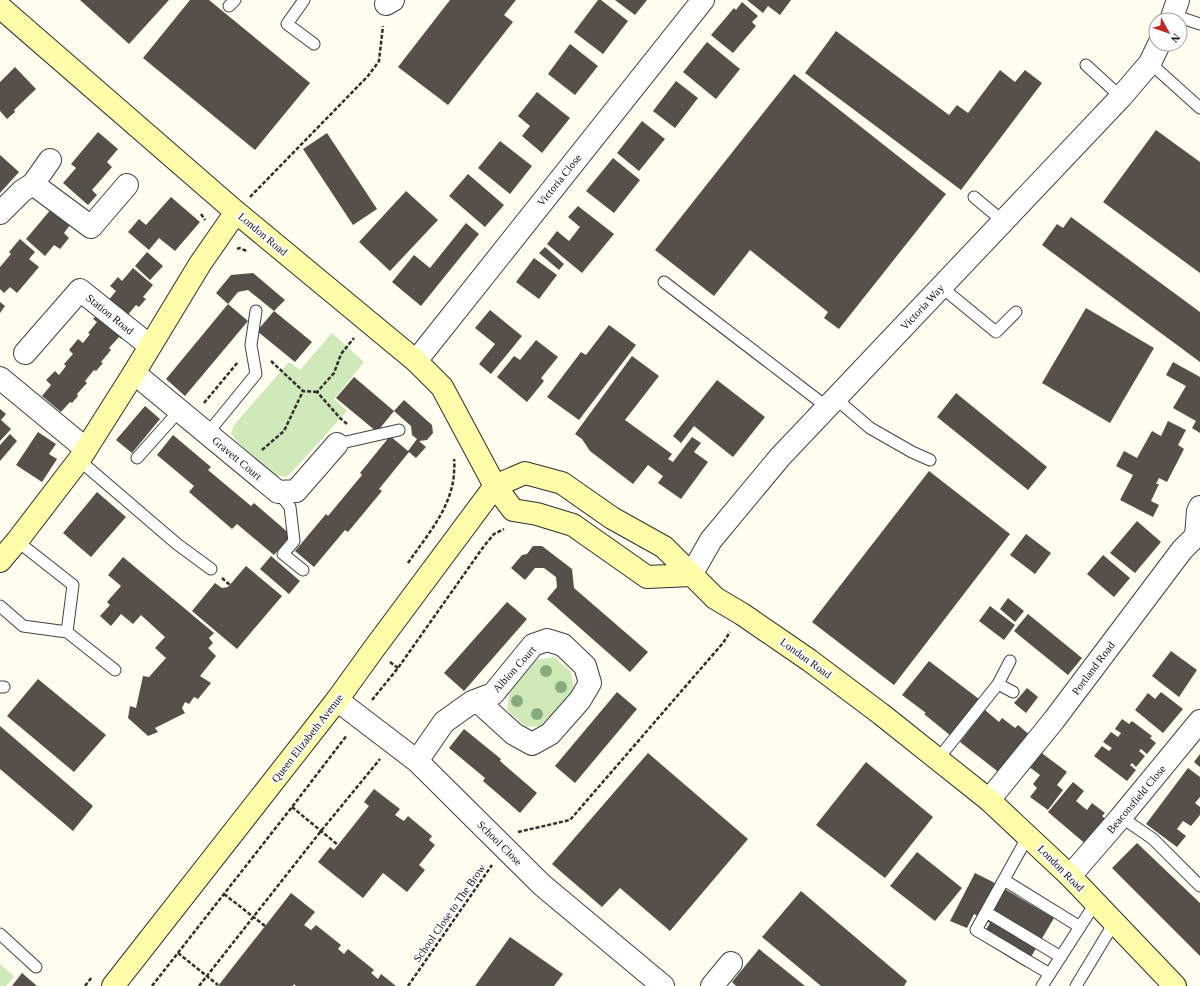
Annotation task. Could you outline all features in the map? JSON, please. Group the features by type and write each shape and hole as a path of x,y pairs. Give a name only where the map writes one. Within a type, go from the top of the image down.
{"main road":[{"name":"London Road","path":"0,7 241,207 416,360 442,387 495,486 512,510 537,514 573,525 646,576 691,575"},
{"path":"0,561 17,541 82,454 134,373 200,264 241,207"},
{"name":"London Road","path":"495,486 525,473 562,483 612,518 664,547 715,598 742,614 841,684 989,800 1070,876 1175,986"},
{"name":"Queen Elizabeth Avenue","path":"113,986 337,700 495,486"}],"street":[{"name":"Victoria Close","path":"416,360 703,0"},
{"name":"Victoria Way","path":"691,575 711,540 780,457 940,286 1004,222 1121,97 1150,63 1155,52"},
{"path":"0,213 22,191 33,184 50,160"},
{"path":"33,184 90,226 126,185"},
{"name":"Station Road","path":"25,353 80,290 150,346"},
{"name":"Gravett Court","path":"134,373 278,492"},
{"path":"0,378 82,454"},
{"path":"278,492 296,491 347,441"},
{"name":"Portland Road","path":"989,800 1054,720 1182,550 1198,538 1198,511 1200,507"},
{"name":"Albion Court","path":"417,761 444,722 472,702 492,694 533,645 547,640 563,645 585,666 590,683 580,700 550,734 532,744 514,734 481,704 472,702"},
{"name":"School Close","path":"337,700 417,761 542,885 663,986"},
{"name":"Beaconsfield Close","path":"1070,876 1200,721"},
{"path":"712,986 731,963"}],"lane":[{"path":"304,0 287,24 314,44"},
{"path":"1188,18 1200,24"},
{"path":"1150,63 1200,108"},
{"path":"1086,66 1121,97"},
{"path":"974,197 1004,222"},
{"path":"664,282 831,402 870,428 912,452 930,460"},
{"path":"940,286 996,332 1016,312"},
{"path":"208,434 256,374 251,345 256,311"},
{"path":"137,458 179,410"},
{"path":"347,441 399,430"},
{"path":"82,454 177,544 211,569"},
{"path":"278,492 290,507 294,540 283,554 303,570"},
{"path":"17,541 73,585 67,632"},
{"path":"0,606 23,626 67,632 114,670"},
{"path":"938,759 998,684 1010,661"},
{"path":"998,684 1013,692"},
{"path":"1121,817 1152,839 1200,886"},
{"path":"1028,836 976,930 1050,974"},
{"path":"1004,880 1080,927"},
{"path":"1042,986 1096,902"},
{"path":"986,912 1061,956"},
{"path":"1076,986 1114,923"},
{"path":"0,934 36,966"}],"path":[{"path":"241,207 368,76 378,61 381,42"},
{"path":"239,248 253,253"},
{"path":"347,441 349,425 340,418 317,392 334,373 341,354 355,337"},
{"path":"247,466 254,457 284,431 303,391"},
{"path":"405,568 440,518 449,499 455,462 453,455"},
{"path":"373,699 398,668 484,546 494,534 508,527"},
{"name":"School Close to The Brow","path":"408,986 503,848 519,832 570,820 723,643 742,614"},
{"path":"152,986 292,808 348,734"},
{"path":"199,986 321,831 394,743"},
{"path":"292,808 338,845"},
{"path":"224,894 265,926"},
{"path":"178,953 218,985"},
{"path":"85,986 95,974"}],"green space":[{"path":"332,333 364,362 334,399 347,411 290,474 285,477 275,475 236,441 231,433 234,425 289,362 300,370"},
{"path":"554,657 571,672 574,690 544,726 526,727 507,710 510,688 536,660"},
{"path":"0,964 14,976 6,986 0,986"}],"building":[{"path":"80,0 169,0 129,44"},
{"path":"190,0 209,0 310,83 255,150 143,58"},
{"path":"450,0 516,0 504,15 513,22 448,105 398,67"},
{"path":"598,0 601,0 628,21 603,54 574,32"},
{"path":"615,0 647,0 635,15"},
{"path":"747,0 791,0 780,15 768,6 763,13"},
{"path":"742,2 758,16 752,22 756,26 733,53 711,35 734,8 736,10"},
{"path":"836,31 949,115 957,105 968,113 1000,70 1015,82 1025,70 1042,83 961,190 805,73"},
{"path":"707,42 740,69 716,99 683,72"},
{"path":"570,44 598,66 575,95 548,74"},
{"path":"15,67 36,89 14,110 15,112 7,119 0,111 0,82"},
{"path":"794,74 946,194 839,329 824,318 828,312 750,250 714,296 655,250"},
{"path":"676,81 698,98 675,128 653,111"},
{"path":"537,92 570,118 542,153 522,136 530,126 518,116"},
{"path":"642,121 665,139 639,171 617,153"},
{"path":"1156,130 1200,162 1200,273 1103,202"},
{"path":"98,132 118,149 107,162 112,167 92,190 97,195 88,205 63,183 76,168 71,164"},
{"path":"327,133 377,209 353,225 303,149"},
{"path":"500,141 532,166 510,194 478,168"},
{"path":"0,155 19,172 0,193"},
{"path":"613,158 640,180 614,213 586,191"},
{"path":"468,174 504,205 485,227 449,196"},
{"path":"406,191 438,220 390,271 359,242"},
{"path":"171,197 200,222 175,251 159,238 149,250 128,232 139,219 146,225"},
{"path":"578,206 614,234 582,273 547,244 557,231 569,241 580,227 568,217"},
{"path":"52,208 71,224 64,233 69,238 60,249 54,245 45,256 26,239"},
{"path":"1071,217 1200,312 1200,362 1042,245 1057,224 1063,228"},
{"path":"466,223 479,234 421,306 392,282 414,255 430,268"},
{"path":"20,239 35,252 29,259 39,267 17,293 10,287 4,293 0,289 0,267 11,254 9,252"},
{"path":"545,247 564,264 559,270 539,253"},
{"path":"147,252 163,266 150,280 135,266"},
{"path":"534,258 557,275 539,299 516,282"},
{"path":"133,268 153,285 143,297 146,299 139,307 136,305 126,317 108,301 116,291 110,286 118,277 122,281"},
{"path":"253,273 285,300 274,311 248,290 238,292 228,304 216,293 231,275"},
{"path":"0,302 5,306 0,313"},
{"path":"228,304 248,321 185,396 166,379"},
{"path":"1086,308 1154,348 1110,423 1042,383"},
{"path":"490,310 522,336 491,374 479,364 495,344 475,328"},
{"path":"274,311 312,342 295,362 257,331"},
{"path":"99,313 124,335 121,339 119,337 109,348 111,350 101,362 103,363 96,371 94,370 85,381 87,383 77,394 78,396 72,403 70,402 61,412 42,396 51,385 46,380 55,371 59,375 66,366 64,364 73,354 69,350 78,339 83,343 90,334 88,333 97,322 93,319"},
{"path":"609,325 636,345 579,420 547,397 581,352 586,355"},
{"path":"536,340 558,357 541,378 544,381 527,402 497,377 514,356 520,360"},
{"path":"632,356 659,376 625,420 672,454 668,459 673,462 692,437 701,443 694,452 708,462 681,499 658,483 663,476 648,465 633,484 590,451 582,439 575,434"},
{"path":"1173,362 1200,377 1200,433 1192,428 1196,421 1173,408 1186,386 1166,375"},
{"path":"354,377 394,411 377,432 336,398"},
{"path":"717,380 765,417 733,457 694,426 681,443 673,436"},
{"path":"956,393 1047,467 1028,490 937,417"},
{"path":"404,400 432,425 433,433 427,440 419,441 426,447 416,458 409,452 379,489 382,491 348,532 345,530 314,567 295,551 326,514 328,516 362,475 360,473 390,436 408,451 417,439 412,435 411,426 394,411"},
{"path":"145,406 160,419 132,453 116,440"},
{"path":"0,409 6,414 1,420 11,429 0,441"},
{"path":"1168,421 1186,430 1178,445 1184,449 1167,482 1159,478 1156,484 1159,484 1151,501 1159,505 1153,517 1120,500 1133,475 1116,466 1124,451 1137,458 1152,431 1161,436"},
{"path":"38,432 56,444 49,454 57,459 42,482 16,465"},
{"path":"10,434 17,441 0,461 0,445"},
{"path":"173,435 211,467 208,470 251,506 254,503 291,535 274,555 237,524 232,529 189,492 194,486 157,455"},
{"path":"929,471 1010,534 894,685 812,622"},
{"path":"97,492 126,517 91,557 63,533"},
{"path":"1137,521 1161,542 1135,573 1110,553"},
{"path":"1026,534 1051,553 1035,574 1010,555"},
{"path":"533,546 542,546 572,569 574,588 648,652 630,672 547,599 557,587 556,577 544,568 535,568 525,580 511,568 522,555 527,554"},
{"path":"1103,555 1130,578 1114,597 1087,574"},
{"path":"271,556 300,581 289,594 260,569"},
{"path":"123,557 214,633 209,638 213,643 208,648 216,656 200,676 211,683 198,699 194,697 189,704 185,702 182,708 185,713 155,728 158,732 148,736 128,718 130,706 136,708 143,676 149,677 166,658 155,648 165,637 141,615 133,624 121,614 111,626 100,616 110,605 107,602 121,586 108,575"},
{"path":"246,566 282,596 237,649 192,611 215,583 222,588 228,587"},
{"path":"1008,598 1024,611 1015,622 1000,609"},
{"path":"507,602 527,619 464,691 444,673"},
{"path":"990,606 1015,625 1004,640 979,621"},
{"path":"1028,614 1082,658 1068,675 1014,631"},
{"path":"1171,651 1197,670 1179,697 1152,676"},
{"path":"929,661 979,699 951,736 924,714 926,713 902,695"},
{"path":"38,679 106,735 74,772 7,716"},
{"path":"1027,688 1038,697 1026,713 1014,703"},
{"path":"617,692 637,709 575,783 555,766"},
{"path":"1161,692 1183,709 1163,733 1135,710 1148,693 1155,699"},
{"path":"985,710 999,722 1002,718 1015,728 1018,725 1031,736 1001,774 960,742"},
{"path":"1122,719 1129,724 1132,721 1152,736 1150,738 1156,743 1147,754 1141,749 1139,751 1145,756 1136,767 1132,763 1130,765 1136,770 1127,781 1094,756 1102,746 1109,751 1112,748 1103,742 1111,732 1118,737 1121,733 1115,729"},
{"path":"0,726 93,806 73,831 0,769"},
{"path":"464,729 501,759 500,761 537,793 520,813 483,781 485,778 449,748"},
{"path":"1039,751 1067,772 1057,785 1063,790 1048,810 1030,797 1037,788 1033,784 1040,775 1028,766"},
{"path":"648,753 748,839 670,931 620,888 602,907 552,864"},
{"path":"1200,754 1200,767 1194,762"},
{"path":"866,762 933,817 885,878 816,825"},
{"path":"1188,768 1200,777 1200,797 1195,803 1200,807 1200,815 1191,826 1183,821 1177,829 1186,836 1177,847 1146,824"},
{"path":"1073,782 1084,791 1076,801 1087,810 1092,803 1105,813 1102,816 1108,821 1088,846 1048,812"},
{"path":"374,789 400,809 395,815 404,821 408,816 432,836 429,840 435,845 419,865 425,870 407,892 383,873 363,898 318,862 330,847 334,850 369,806 364,802"},
{"path":"1137,843 1200,903 1200,956 1112,868"},
{"path":"917,852 962,888 935,921 890,886"},
{"path":"975,873 1054,918 1025,967 980,939 990,923 974,914 967,928 950,921"},
{"path":"801,891 907,981 904,986 821,986 762,937"},
{"path":"291,893 315,912 304,925 311,930 316,925 341,945 338,949 344,954 348,949 374,970 371,973 378,979 381,974 396,986 296,986 294,984 293,986 218,986"},
{"path":"510,937 563,974 554,986 475,986"},
{"path":"759,949 805,986 736,986 732,982"},
{"path":"22,973 37,986 12,986"}]}
